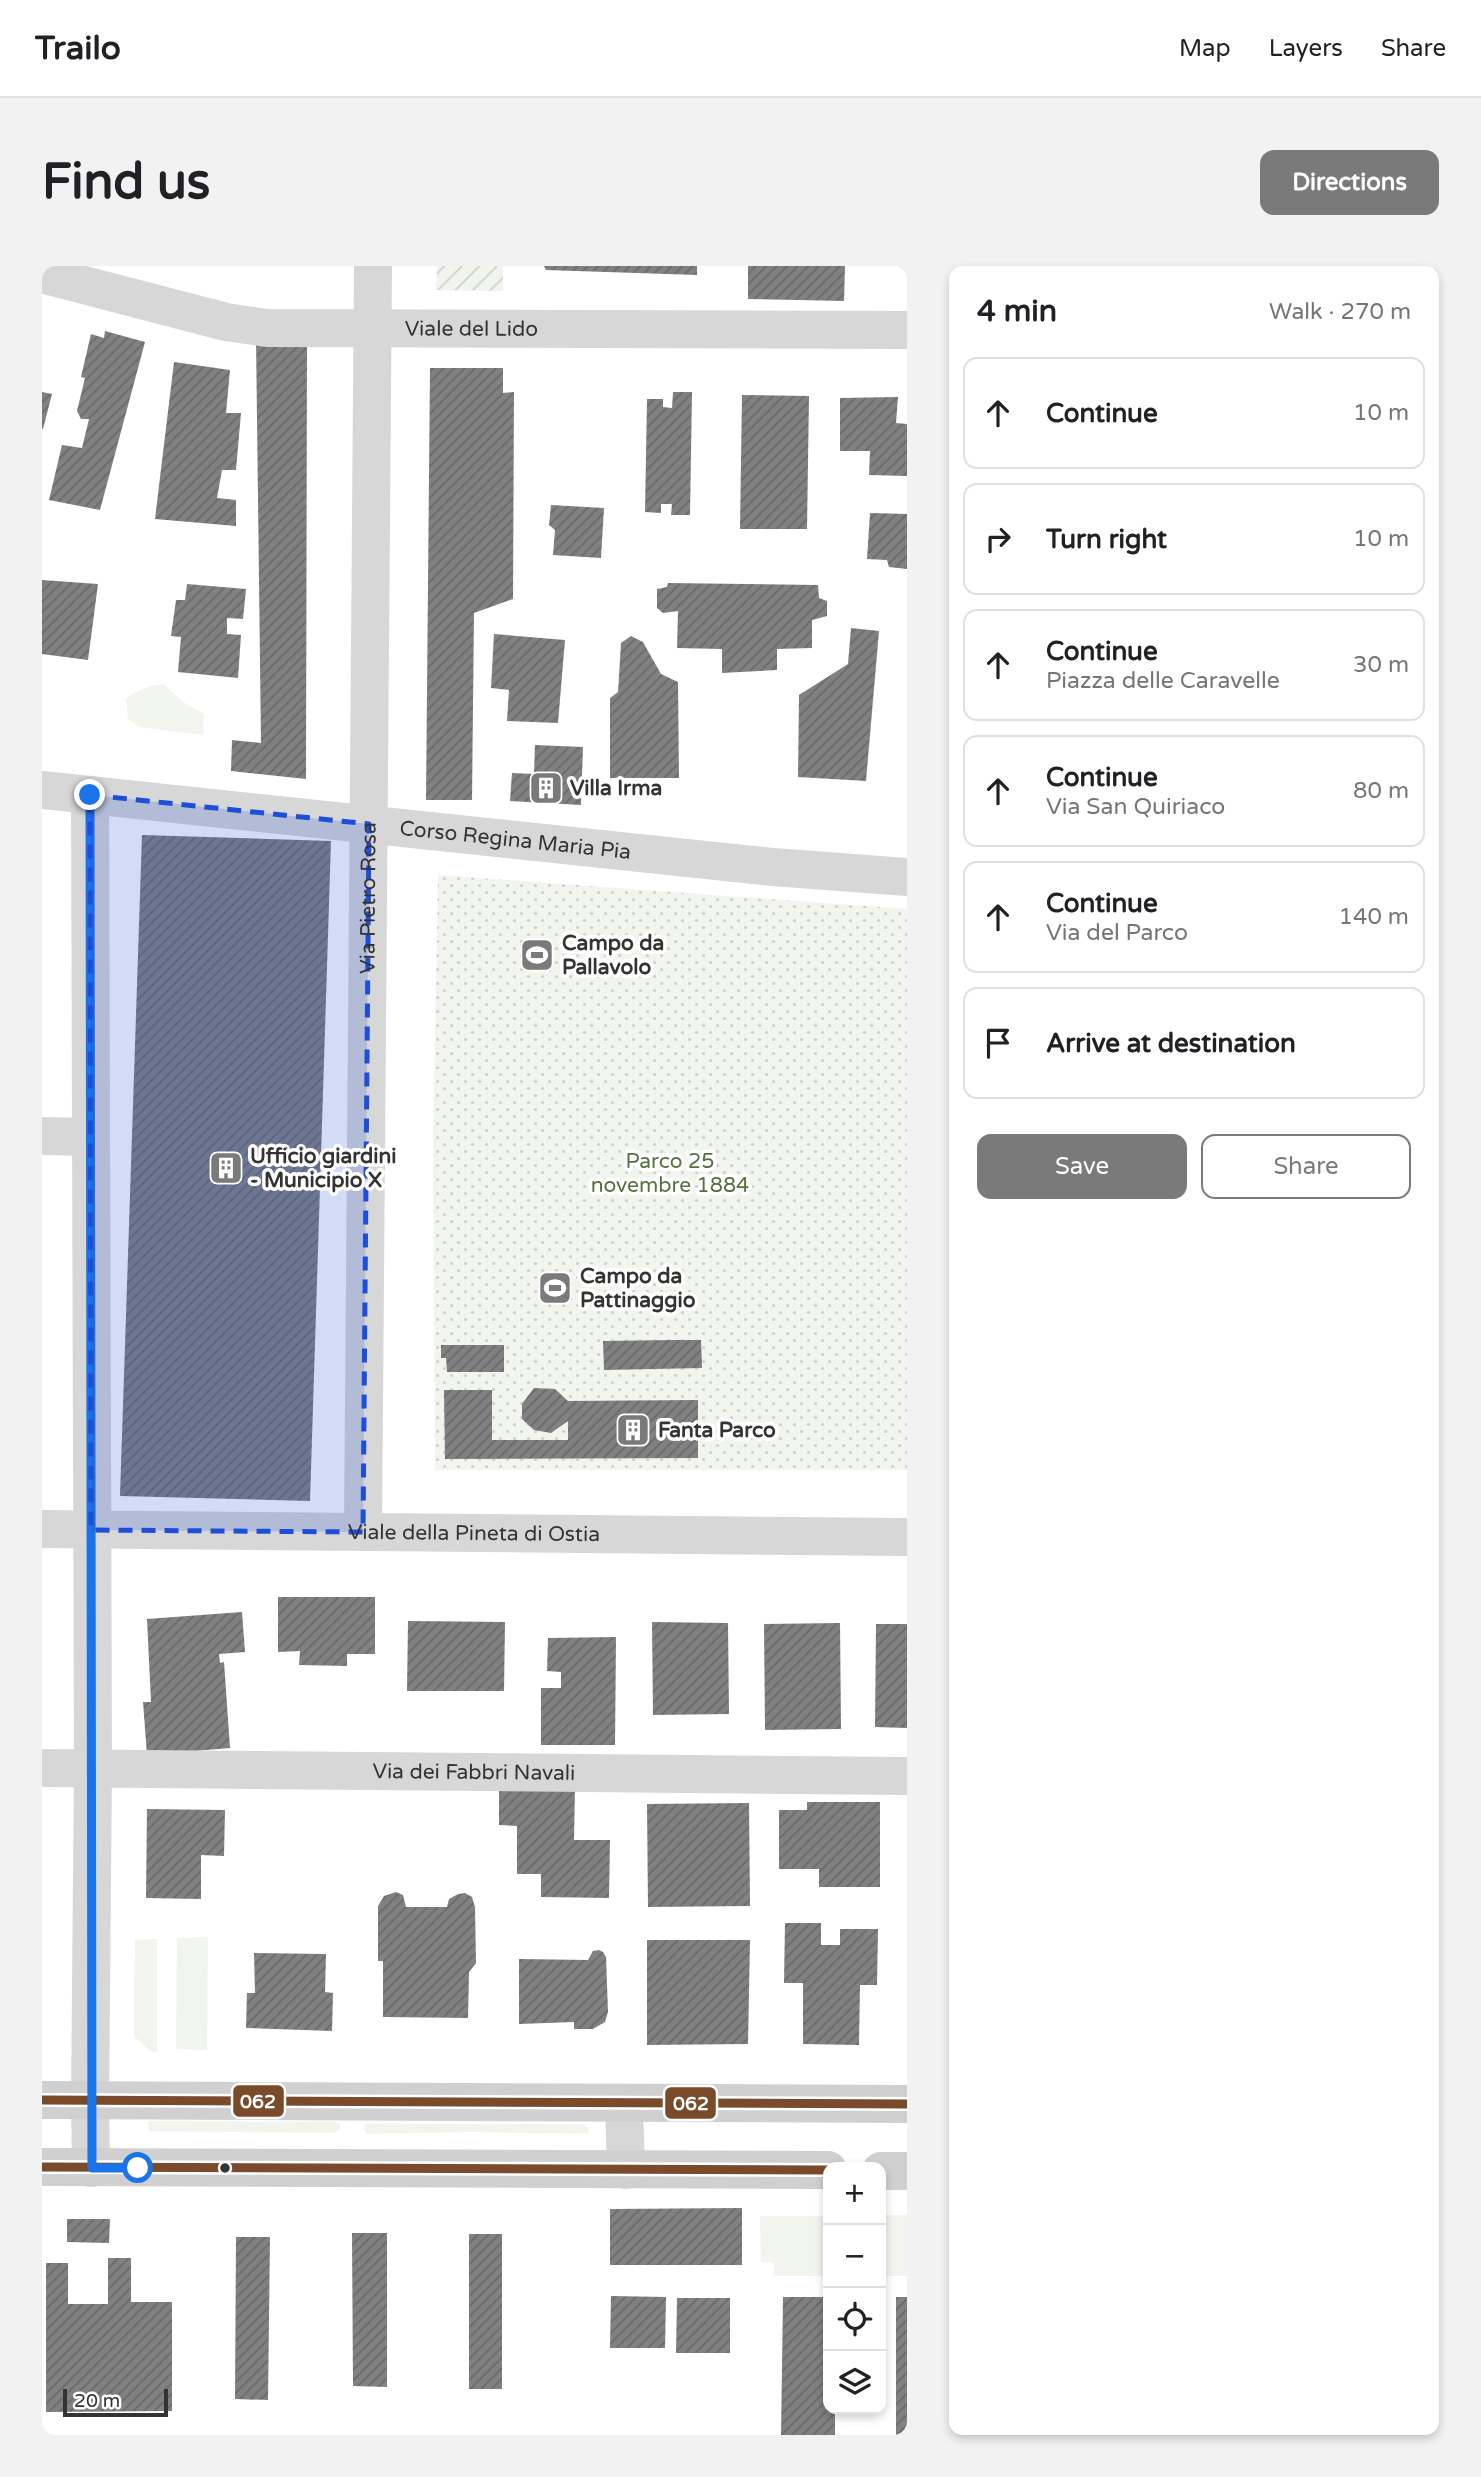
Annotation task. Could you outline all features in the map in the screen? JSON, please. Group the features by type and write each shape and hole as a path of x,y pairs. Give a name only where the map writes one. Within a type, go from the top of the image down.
{"main road":[{"path":"42,2100 907,2104"},
{"path":"42,2167 823,2170"},
{"path":"886,2171 907,2171"}],"street":[{"name":"Via Pietro Rosa","path":"363,1532 373,266"},
{"name":"Viale del Lido","path":"42,274 254,327 907,330"},
{"name":"Corso Regina Maria Pia","path":"42,790 773,867 907,877"},
{"path":"90,795 92,2168"},
{"path":"42,1136 90,1137"},
{"name":"Viale della Pineta di Ostia","path":"42,1529 907,1537"},
{"name":"Via dei Fabbri Navali","path":"42,1768 907,1776"},
{"path":"625,2103 626,2170"}],"highlighted area":[{"path":"90,795 369,824 363,1532 91,1530"}],"green space":[{"path":"437,266 503,266 503,291 436,290"},
{"path":"163,684 183,702 204,714 203,735 139,727 128,719 126,699 143,688"},
{"name":"Parco 25 novembre 1884","path":"438,875 907,909 907,1470 435,1470 433,1144"},
{"path":"208,1937 207,2050 176,2049 177,1938"},
{"path":"157,1939 157,2053 150,2051 134,2036 135,1940"},
{"path":"148,2121 336,2122 340,2124 340,2129 334,2133 149,2131"},
{"path":"366,2124 583,2124 589,2129 588,2133 577,2134 366,2134"},
{"path":"886,2215 907,2215 907,2276 886,2276"},
{"path":"760,2216 823,2216 823,2276 774,2276 774,2263 761,2262"}],"building":[{"path":"544,266 697,266 697,275 546,270"},
{"path":"748,266 845,266 844,301 748,299"},
{"path":"105,331 145,342 100,510 49,500 62,445 82,448 89,419 81,419 77,411 85,378 81,377 91,334 104,338"},
{"path":"256,337 307,346 306,779 231,771 232,740 261,743"},
{"path":"174,362 230,370 226,413 241,413 236,470 222,470 217,498 236,500 236,526 155,519"},
{"path":"430,368 503,368 503,393 514,392 513,599 474,613 472,800 426,800"},
{"path":"42,392 52,394 43,429 42,429"},
{"path":"673,392 692,392 690,515 671,515 672,504 661,504 661,513 645,512 647,399 663,399 663,407 672,408"},
{"path":"742,395 809,396 807,529 740,529"},
{"path":"898,397 896,423 907,424 907,476 869,475 870,451 840,451 840,398"},
{"path":"551,505 604,508 601,558 553,555 555,530 549,525"},
{"path":"870,513 907,514 907,569 889,567 887,560 867,559"},
{"path":"42,580 98,584 88,660 42,654"},
{"path":"668,583 818,585 819,598 827,601 827,616 812,620 812,648 777,649 777,670 722,673 722,649 677,648 678,611 663,613 657,608 657,589 667,587"},
{"path":"187,584 246,589 243,619 227,618 227,634 241,635 238,678 178,672 181,637 171,636 176,600 185,600"},
{"path":"851,628 879,631 866,781 798,777 799,695 848,664"},
{"path":"494,634 565,640 558,723 507,721 509,690 491,688"},
{"path":"631,636 643,642 661,674 678,682 679,778 610,778 610,698 618,692 621,643"},
{"name":"Villa Irma","path":"535,745 583,747 581,805 510,801 512,773 534,774"},
{"name":"Ufficio giardini - Municipio X","path":"142,835 331,841 310,1501 120,1496"},
{"path":"701,1340 702,1368 604,1370 603,1341"},
{"path":"441,1345 504,1345 504,1372 447,1372 446,1358 441,1358"},
{"name":"Fanta Parco","path":"534,1388 555,1389 568,1401 698,1400 698,1458 445,1459 444,1390 492,1390 492,1440 568,1440 568,1421 551,1433 534,1430 522,1419 522,1404"},
{"path":"278,1597 375,1597 375,1654 347,1654 347,1666 299,1665 300,1651 278,1652"},
{"path":"242,1612 245,1652 219,1654 220,1663 224,1662 230,1748 147,1755 143,1702 151,1702 147,1619"},
{"path":"408,1621 505,1622 504,1691 407,1691"},
{"path":"652,1622 728,1623 729,1714 653,1715"},
{"path":"840,1623 841,1729 765,1730 764,1624"},
{"path":"876,1624 907,1624 907,1728 875,1727"},
{"path":"616,1637 615,1745 541,1745 541,1688 561,1688 561,1672 547,1671 548,1638"},
{"path":"499,1786 575,1787 574,1840 610,1840 609,1898 541,1897 541,1874 517,1874 517,1826 499,1825"},
{"path":"807,1802 880,1802 880,1887 819,1887 819,1869 779,1869 779,1810 807,1810"},
{"path":"749,1803 750,1906 648,1907 647,1804"},
{"path":"147,1809 225,1810 224,1856 201,1855 201,1899 146,1898"},
{"path":"396,1892 403,1895 406,1907 447,1907 449,1899 458,1894 465,1893 472,1897 475,1907 476,1963 469,1972 468,2018 383,2017 383,1961 378,1961 378,1906 384,1896"},
{"path":"785,1923 821,1923 821,1945 840,1945 840,1929 878,1929 877,1985 860,1985 859,2045 803,2044 803,1983 784,1983"},
{"path":"647,1940 750,1940 748,2044 647,2045"},
{"path":"599,1950 606,1957 608,2012 605,2022 593,2029 574,2029 574,2022 519,2024 519,1959 588,1960 593,1951"},
{"path":"254,1953 326,1954 325,1992 333,1993 332,2031 246,2028 247,1993 255,1993"},
{"path":"742,2208 742,2265 610,2265 610,2209"},
{"path":"67,2219 110,2219 109,2243 67,2242"},
{"path":"352,2233 387,2233 387,2387 353,2386"},
{"path":"469,2234 502,2234 502,2389 469,2389"},
{"path":"236,2237 270,2237 268,2400 235,2399"},
{"path":"108,2258 131,2258 131,2302 172,2302 172,2411 46,2412 46,2263 68,2263 68,2304 108,2304"},
{"path":"611,2296 666,2297 665,2348 610,2348"},
{"path":"783,2297 823,2297 823,2414 835,2414 835,2435 781,2435"},
{"path":"896,2297 907,2297 907,2435 896,2435"},
{"path":"677,2298 730,2298 730,2353 676,2353"}],"transit line":[{"name":"062","path":"42,2100 907,2104"},
{"name":"062","path":"42,2167 823,2170"}],"place":[{"name":"Villa Irma","path":"546,788"},
{"name":"Campo da Pallavolo","path":"537,955"},
{"name":"Ufficio giardini - Municipio X","path":"226,1168"},
{"name":"Campo da Pattinaggio","path":"555,1288"},
{"name":"Fanta Parco","path":"633,1430"}],"route":[{"path":"90,795 92,2168 138,2168"}]}
